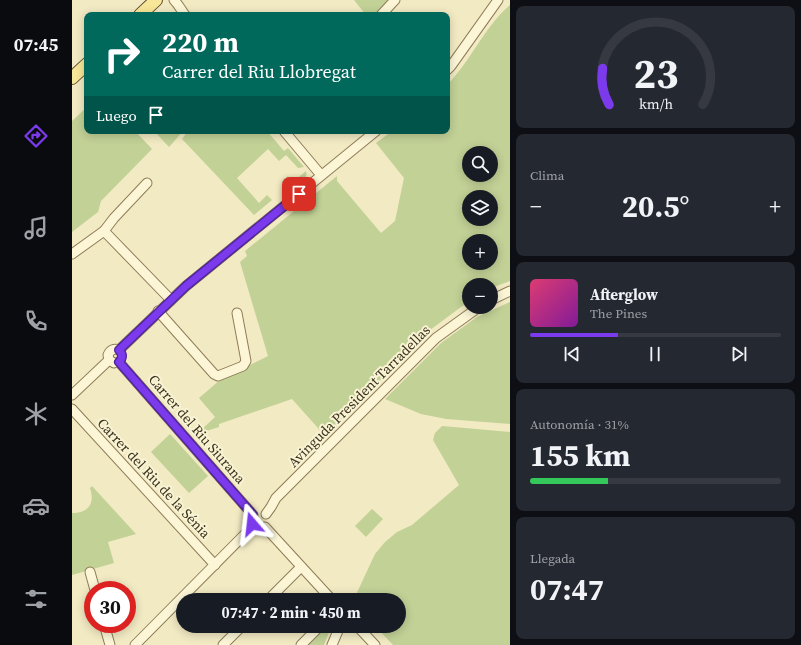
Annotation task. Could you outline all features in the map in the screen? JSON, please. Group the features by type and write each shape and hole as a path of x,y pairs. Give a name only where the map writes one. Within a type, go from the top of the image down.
{"main road":[{"path":"143,12 156,0"},
{"path":"151,12 164,0"},
{"path":"72,78 84,67"},
{"path":"72,85 84,75"}],"street":[{"path":"174,0 180,6 183,12"},
{"path":"384,12 395,0"},
{"path":"450,67 498,0"},
{"path":"287,134 322,175"},
{"path":"109,360 108,355 111,350 119,350 158,311 186,286 372,134"},
{"path":"72,254 104,231 114,218 147,183"},
{"path":"104,231 171,300"},
{"path":"498,297 510,291"},
{"path":"158,311 214,374 218,376 243,366 246,361 237,313"},
{"name":"Avinguda President Tarradellas","path":"266,514 276,498 436,338 469,314"},
{"path":"109,360 114,363 119,362 122,358 122,354 119,350"},
{"path":"72,395 109,360"},
{"name":"Carrer del Riu Siurana","path":"119,362 253,515"},
{"name":"Carrer del Riu de la Sénia","path":"72,409 215,565"},
{"path":"256,512 266,514 269,520 266,527 259,529 253,526 251,519 256,512"},
{"path":"136,645 253,526"},
{"path":"266,527 326,593"},
{"path":"275,593 301,566"},
{"path":"90,572 92,581"},
{"path":"107,633 110,645"},
{"path":"223,645 235,633"},
{"path":"301,645 313,633"},
{"path":"332,645 337,633"},
{"path":"364,633 375,645"}],"green space":[{"path":"354,0 389,0 379,12 364,12"},
{"path":"510,5 510,281 498,285 498,278 462,278 462,306 426,333 326,437 292,399 219,424 219,427 200,433 199,432 215,417 199,398 220,380 268,356 240,262 247,256 245,251 337,176 337,181 381,233 395,221 404,178 376,143 388,134 450,134 450,82 456,76 485,34"},
{"path":"84,110 84,134 138,134 152,149 101,201 98,212 72,232 72,121"},
{"path":"157,134 180,134 169,147"},
{"path":"186,134 270,134 284,151 288,148 304,167 298,168 286,155 279,161 268,149 237,178 259,203 267,195 272,200 254,215 182,139"},
{"path":"306,171 306,177 304,180 291,191 282,182 288,176 293,182"},
{"path":"510,302 510,424 446,419 421,414 385,399 441,343 477,317 484,314 498,314 498,307"},
{"path":"442,426 510,432 510,645 393,645 382,633 406,633 406,593 357,593 375,554 385,542 397,532 412,525 459,485 433,440 435,433"},
{"path":"170,434 208,476 189,493 151,452"},
{"path":"92,486 136,534 108,542 114,563 72,575 72,513 83,511 89,506 92,498 90,488"},
{"path":"372,509 383,519 366,537 355,526"},
{"path":"317,633 329,633 324,645 305,645"}],"route":[{"path":"252,524 251,519 253,515 119,362 122,358 122,354 119,350 158,311 186,286 299,194"}]}
